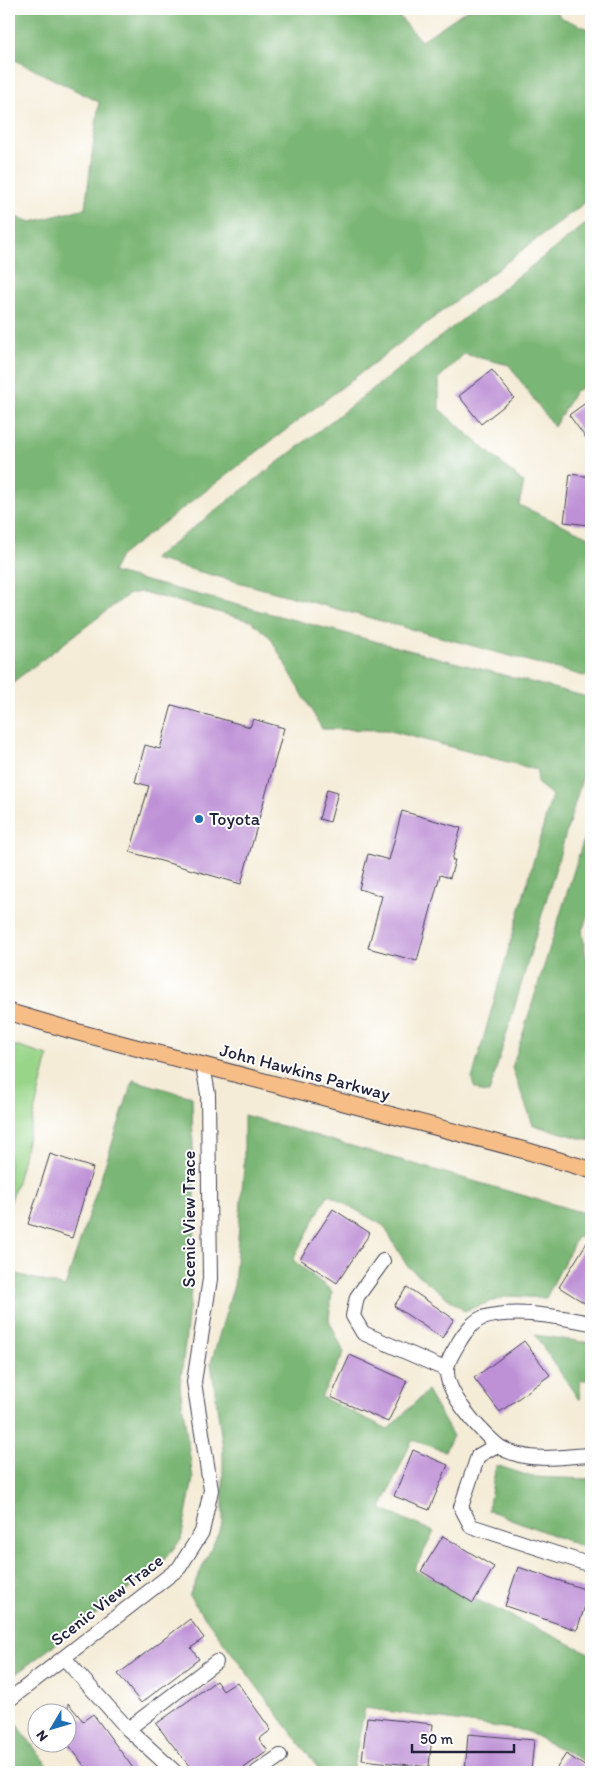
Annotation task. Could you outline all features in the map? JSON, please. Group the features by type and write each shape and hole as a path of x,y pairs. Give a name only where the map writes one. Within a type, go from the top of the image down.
{"main road":[{"name":"John Hawkins Parkway","path":"9,1012 203,1066 527,1151 591,1170"}],"street":[{"name":"Scenic View Trace","path":"9,1700 179,1568 202,1532 211,1490 194,1382 210,1280 208,1094 203,1066"},
{"path":"383,1261 358,1297 352,1316 363,1333 447,1370"},
{"path":"591,1322 503,1313 480,1319 463,1334 447,1370 453,1393 466,1411 497,1445 513,1453 532,1458 591,1455"},
{"path":"497,1445 478,1456 462,1507 471,1526 591,1564"},
{"path":"64,1658 128,1729 175,1772"},
{"path":"128,1729 216,1662"},
{"path":"257,1772 280,1756"}],"green space":[{"path":"9,9 393,9 421,41 468,9 556,9 560,17 591,30 591,198 120,556 112,572 591,698 591,749 489,1093 481,1092 474,1087 472,1079 552,795 537,783 538,770 387,730 322,729 270,637 251,621 142,592 129,594 9,685 9,215 32,222 85,208 99,102 9,57"},
{"path":"591,220 591,384 575,391 554,427 509,365 464,354 439,378 439,409 524,483 519,505 591,538 591,678 153,559"},
{"path":"591,816 591,911 582,930 591,986 591,1141 533,1125 512,1068"},
{"path":"9,1044 48,1056 17,1182 9,1206"},
{"path":"133,1080 192,1097 195,1256 180,1387 193,1479 181,1540 156,1569 9,1679 9,1415 14,1369 9,1363 9,1272 65,1287"},
{"path":"244,1115 591,1215 591,1240 577,1237 546,1298 508,1296 464,1311 407,1266 384,1226 328,1194 293,1260 332,1291 329,1320 344,1353 321,1397 388,1429 427,1391 453,1436 445,1451 412,1440 381,1509 434,1532 414,1570 591,1654 591,1765 526,1731 365,1708 352,1772 321,1772 189,1596 223,1523 223,1449 211,1363 234,1285 244,1166"},
{"path":"535,1335 591,1343 591,1380 581,1380 579,1400"},
{"path":"496,1465 532,1477 591,1479 591,1550 488,1510"},
{"path":"9,1713 28,1739 28,1754 39,1754 52,1772 9,1772"}],"building":[{"path":"492,370 514,398 481,424 459,396"},
{"path":"591,399 591,445 569,415"},
{"path":"570,474 591,477 588,525 564,522"},
{"name":"Toyota","path":"172,705 250,727 253,719 284,728 241,884 130,852 149,786 135,782 145,745 160,749"},
{"path":"327,789 338,792 330,822 319,819"},
{"path":"402,811 461,828 452,860 455,860 450,878 440,875 417,961 368,948 382,896 359,889 368,854 389,860"},
{"path":"50,1154 93,1168 72,1238 28,1224"},
{"path":"333,1209 370,1233 337,1283 300,1259"},
{"path":"591,1236 591,1307 559,1287"},
{"path":"407,1287 454,1319 442,1338 394,1306"},
{"path":"524,1341 550,1375 500,1412 474,1378"},
{"path":"350,1355 407,1381 388,1422 331,1397"},
{"path":"413,1450 448,1465 429,1510 394,1496"},
{"path":"443,1536 494,1567 473,1603 421,1571"},
{"path":"518,1567 590,1591 577,1630 505,1606"},
{"path":"190,1619 204,1638 191,1648 199,1659 141,1703 118,1674"},
{"path":"216,1681 223,1691 237,1682 271,1730 259,1739 268,1751 238,1772 228,1772 223,1766 214,1772 194,1772 156,1724"},
{"path":"93,1714 136,1772 91,1772 75,1754 78,1754 78,1715 83,1721"},
{"path":"367,1717 433,1724 429,1767 362,1760"},
{"path":"468,1734 534,1740 531,1772 465,1772"},
{"path":"566,1754 591,1770 591,1772 554,1772"}],"place":[{"name":"Toyota","path":"199,819"}]}
